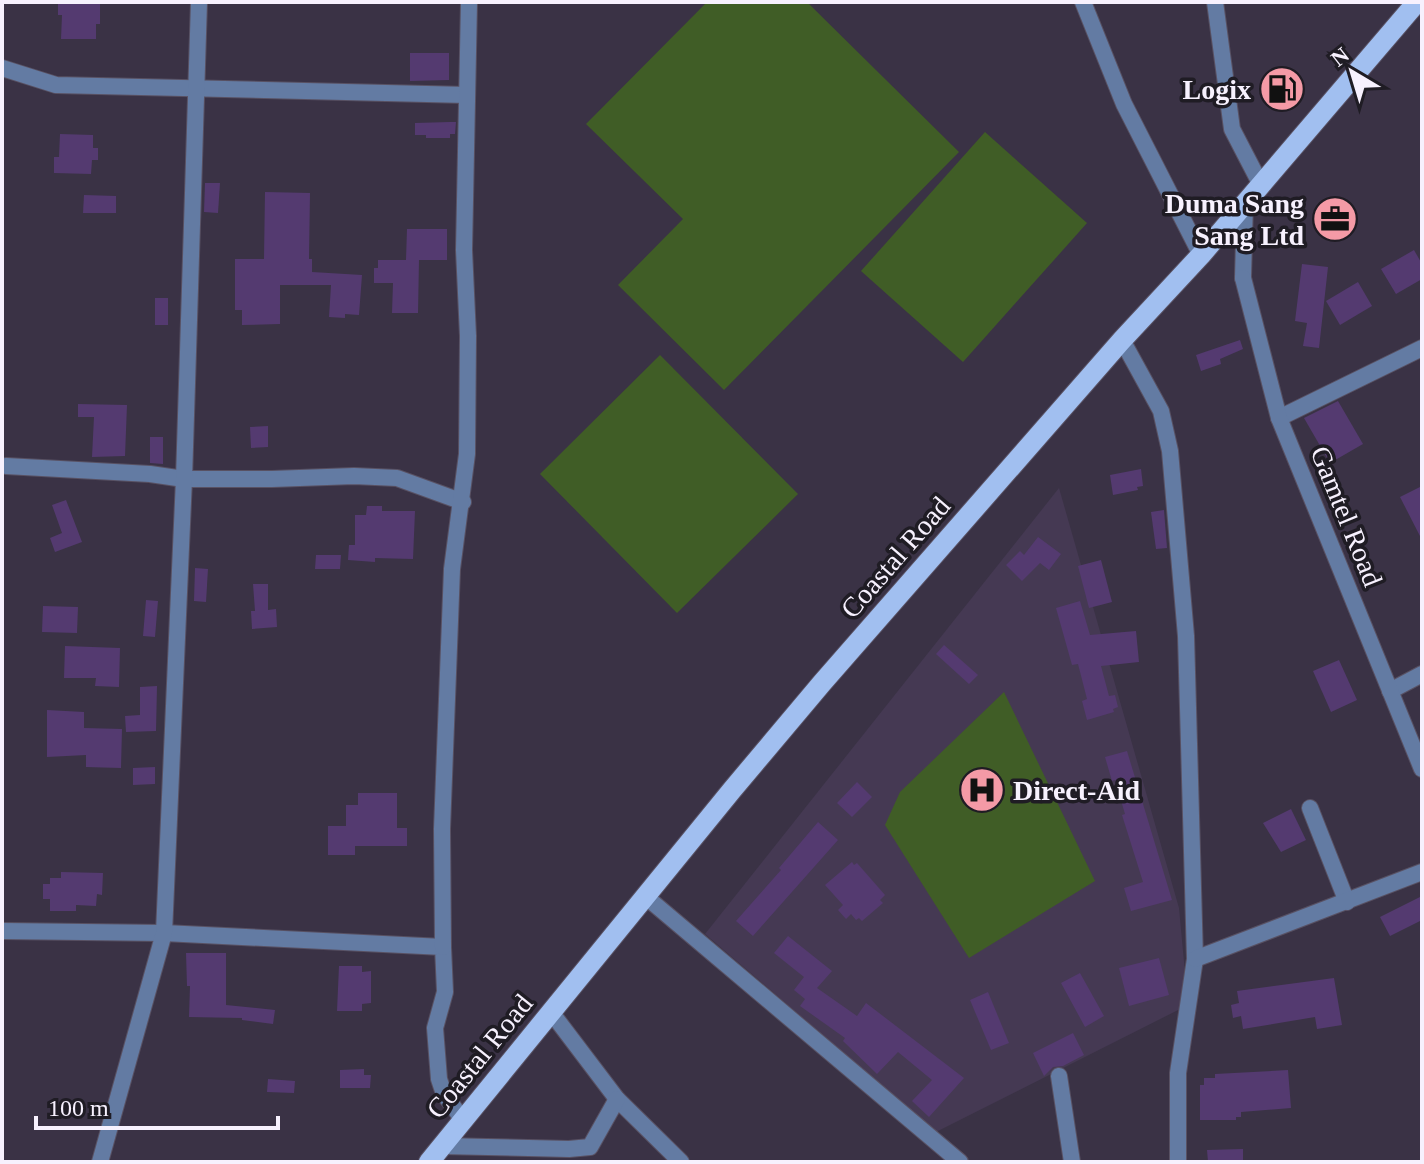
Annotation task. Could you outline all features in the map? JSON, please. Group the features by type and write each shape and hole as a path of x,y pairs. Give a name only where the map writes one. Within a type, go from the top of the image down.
{"main road":[{"name":"Coastal Road","path":"436,1154 822,683 1122,340 1201,255 1417,2"}],"street":[{"path":"100,1162 164,933 184,479 199,2"},
{"path":"463,1120 444,1094 439,1079 435,1028 445,992 442,829 452,569 463,502 468,421 464,250 469,2"},
{"path":"1083,2 1124,104 1201,255"},
{"path":"1215,2 1232,129 1260,183"},
{"path":"2,68 56,85 197,91 467,95"},
{"name":"Gamtel Road","path":"1245,201 1243,278 1279,418 1422,769"},
{"path":"1122,340 1161,411 1170,451 1186,636 1195,959 1178,1073 1178,1162"},
{"path":"1279,418 1422,348"},
{"path":"6,466 150,474 184,479 397,478 463,502"},
{"path":"1390,691 1422,674"},
{"path":"1310,808 1347,902"},
{"path":"1195,959 1422,872"},
{"path":"645,896 960,1162"},
{"path":"2,931 164,933 443,947"},
{"path":"551,1012 617,1099 681,1162"},
{"path":"1059,1076 1072,1162"},
{"path":"436,1154 590,1147 617,1099"}],"shaded area":[{"name":"Direct-Aid","path":"1059,488 1179,908 1188,1005 936,1132 705,934"}],"green space":[{"path":"707,2 807,2 959,152 724,390 618,285 683,219 586,124"},
{"path":"985,132 1087,223 963,362 861,271"},
{"path":"660,355 798,494 677,613 540,474"},
{"path":"1004,692 1095,881 969,958 885,825 900,792"}],"building":[{"path":"100,2 96,39 61,39 62,15 58,15 58,3"},
{"path":"410,53 449,53 449,80 410,81"},
{"path":"456,122 455,134 450,134 450,138 415,135 415,123"},
{"path":"60,134 93,135 93,148 98,148 98,160 92,160 91,174 54,173 54,157 59,157"},
{"path":"205,183 220,183 218,213 204,212"},
{"path":"265,192 310,193 309,259 312,259 312,272 362,275 359,315 329,317 331,285 280,285 280,324 242,325 242,310 235,310 235,259 264,259"},
{"path":"84,195 116,196 116,213 83,213"},
{"path":"407,229 447,229 447,260 419,260 418,313 392,313 393,283 374,283 374,268 378,268 378,260 406,260"},
{"path":"1414,250 1422,264 1422,279 1396,294 1381,269"},
{"path":"1302,264 1328,267 1319,348 1303,346 1307,323 1295,321"},
{"path":"1358,282 1372,306 1340,325 1326,301"},
{"path":"155,298 168,298 168,325 155,325"},
{"path":"1240,340 1243,349 1220,359 1221,364 1201,371 1196,355"},
{"path":"1338,401 1363,444 1330,463 1304,418"},
{"path":"78,404 127,405 125,456 92,457 94,417 78,417"},
{"path":"268,426 268,447 251,448 250,427"},
{"path":"150,437 163,437 163,464 150,463"},
{"path":"1141,469 1143,486 1113,495 1110,475"},
{"path":"1422,486 1422,540 1400,497"},
{"path":"66,500 82,542 55,552 50,538 62,533 52,505"},
{"path":"367,506 382,506 382,511 415,511 413,559 375,558 375,562 348,560 349,545 355,545 355,515 366,515"},
{"path":"1164,510 1167,548 1156,549 1151,512"},
{"path":"1038,537 1061,554 1049,570 1040,563 1022,581 1006,565 1020,551 1024,555"},
{"path":"316,555 341,555 340,569 315,569"},
{"path":"1101,560 1112,602 1089,608 1078,566"},
{"path":"195,568 208,569 206,602 194,601"},
{"path":"253,584 268,584 268,610 276,609 277,627 252,629 251,611 255,611"},
{"path":"146,600 158,601 155,637 143,636"},
{"path":"1080,601 1090,635 1136,631 1139,662 1101,666 1109,696 1115,695 1118,707 1113,709 1114,712 1087,720 1082,701 1087,699 1078,664 1072,665 1056,608"},
{"path":"43,606 78,607 77,633 42,632"},
{"path":"944,645 978,675 969,684 936,654"},
{"path":"65,646 120,648 119,687 95,686 96,678 64,678"},
{"path":"1339,660 1357,700 1331,712 1313,671"},
{"path":"157,686 156,731 126,732 125,716 140,715 140,687"},
{"path":"47,710 84,712 84,728 122,729 121,768 86,767 86,755 47,757"},
{"path":"1127,751 1172,900 1131,911 1124,888 1143,882 1122,815 1125,814 1115,780 1112,781 1105,757"},
{"path":"155,767 155,784 133,785 133,768"},
{"path":"857,782 872,797 852,817 837,803"},
{"path":"358,793 397,793 397,828 407,828 407,846 355,846 355,855 328,855 328,826 346,826 346,805 358,805"},
{"path":"1291,809 1306,840 1281,852 1263,823"},
{"path":"818,822 838,840 753,936 736,921"},
{"path":"852,862 854,865 857,863 885,895 880,900 883,903 862,921 851,914 846,919 838,910 843,905 825,885"},
{"path":"61,872 103,873 102,895 97,894 96,906 76,905 76,911 50,911 50,899 43,899 43,884 50,884 50,878 61,878"},
{"path":"1422,896 1422,920 1390,936 1380,917"},
{"path":"788,936 832,971 817,988 857,1016 866,1003 964,1078 929,1117 912,1101 932,1080 898,1052 877,1074 843,1041 845,1038 800,1006 805,999 794,990 804,977 774,953"},
{"path":"186,953 226,953 226,1005 275,1010 273,1024 242,1018 189,1017 190,986 187,986"},
{"path":"1159,958 1169,995 1129,1006 1119,968"},
{"path":"339,966 362,966 362,972 371,971 371,1003 362,1004 362,1011 337,1011"},
{"path":"1080,973 1104,1016 1085,1027 1061,983"},
{"path":"1334,978 1342,1025 1317,1029 1315,1017 1243,1029 1241,1016 1233,1018 1231,1005 1239,1003 1237,991"},
{"path":"988,992 1009,1043 991,1050 970,1000"},
{"path":"1073,1033 1084,1055 1063,1066 1053,1067 1044,1076 1033,1053"},
{"path":"364,1069 364,1075 371,1075 370,1088 340,1088 340,1070"},
{"path":"1288,1070 1291,1108 1241,1112 1241,1117 1236,1117 1236,1120 1200,1120 1200,1085 1204,1085 1204,1078 1215,1078 1215,1074"},
{"path":"268,1079 295,1081 294,1093 267,1092"},
{"path":"1243,1149 1243,1162 1208,1162 1207,1150"}],"place":[{"name":"Logix","path":"1282,89"},
{"name":"Duma Sang Sang Ltd","path":"1335,219"},
{"name":"Direct-Aid","path":"982,790"}]}
